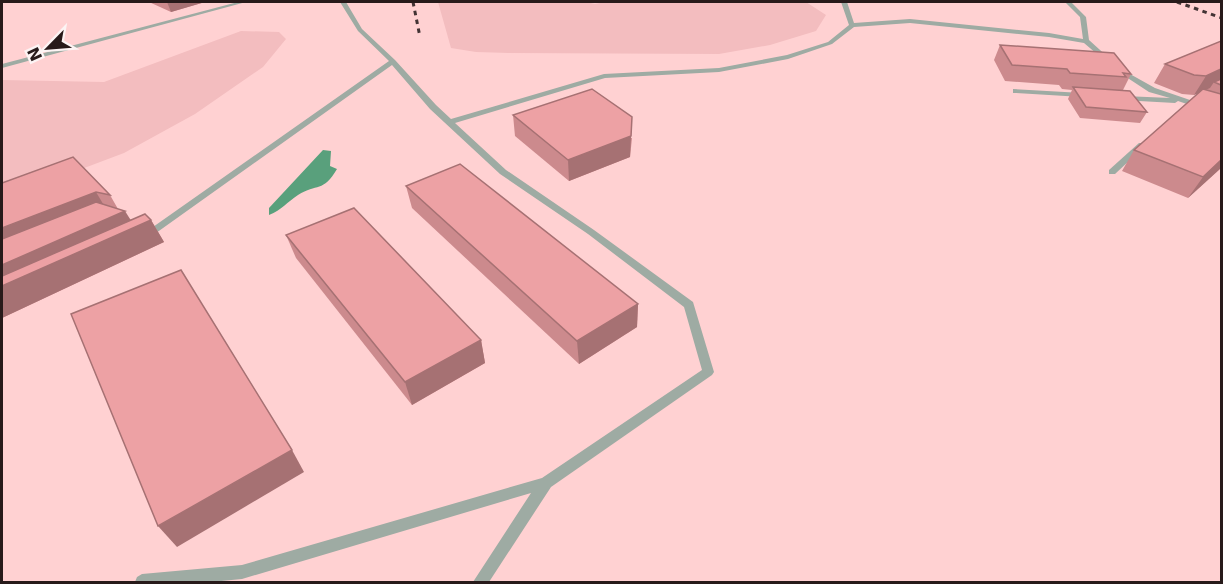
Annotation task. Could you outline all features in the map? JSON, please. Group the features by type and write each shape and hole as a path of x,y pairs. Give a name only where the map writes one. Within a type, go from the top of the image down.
{"lane":[{"path":"2,66 243,2"},
{"path":"142,582 242,572 546,483 708,372 689,305 591,232 503,171 433,107 393,62 360,30 343,2"},
{"path":"844,2 852,25"},
{"path":"1068,2 1083,17 1086,40"},
{"path":"450,122 604,76 719,70 788,57 830,43 852,25 910,21 1049,34 1086,40 1119,69 1152,90 1221,114"},
{"path":"134,242 154,233 296,129 393,62"},
{"path":"1016,91 1086,96"},
{"path":"1181,110 1200,97"},
{"path":"1120,98 1190,102"},
{"path":"1112,172 1147,141"},
{"path":"143,229 154,233"},
{"path":"481,582 546,483"}],"shaded area":[{"path":"2,2 1221,2 1221,582 2,582"},
{"path":"438,2 586,2 595,4 600,3 597,2 806,2 826,15 816,31 770,45 719,54 476,52 451,48"},
{"path":"241,31 279,32 286,39 263,67 195,114 124,153 2,199 2,80 104,82"},
{"path":"323,150 331,151 330,166 337,169 328,182 305,191 269,215 269,208"}],"building":[{"path":"1221,41 1221,69 1206,76 1194,75 1165,64"},
{"path":"1000,45 1114,53 1131,74 1123,73 1126,77 1070,73 1067,69 1012,65"},
{"path":"1073,87 1130,91 1147,112 1086,107"},
{"path":"592,89 632,117 631,136 568,160 513,115"},
{"path":"1203,89 1221,94 1221,160 1203,177 1134,150"},
{"path":"73,157 110,195 96,192 2,228 2,183"},
{"path":"460,164 638,304 577,341 406,186"},
{"path":"96,202 125,211 2,265 2,239"},
{"path":"354,208 481,340 405,382 286,235"},
{"path":"145,214 151,220 2,286 2,276"},
{"path":"181,270 292,450 158,526 71,314"}],"railway":[{"path":"413,2 420,37"},
{"path":"1177,2 1222,18"}]}
